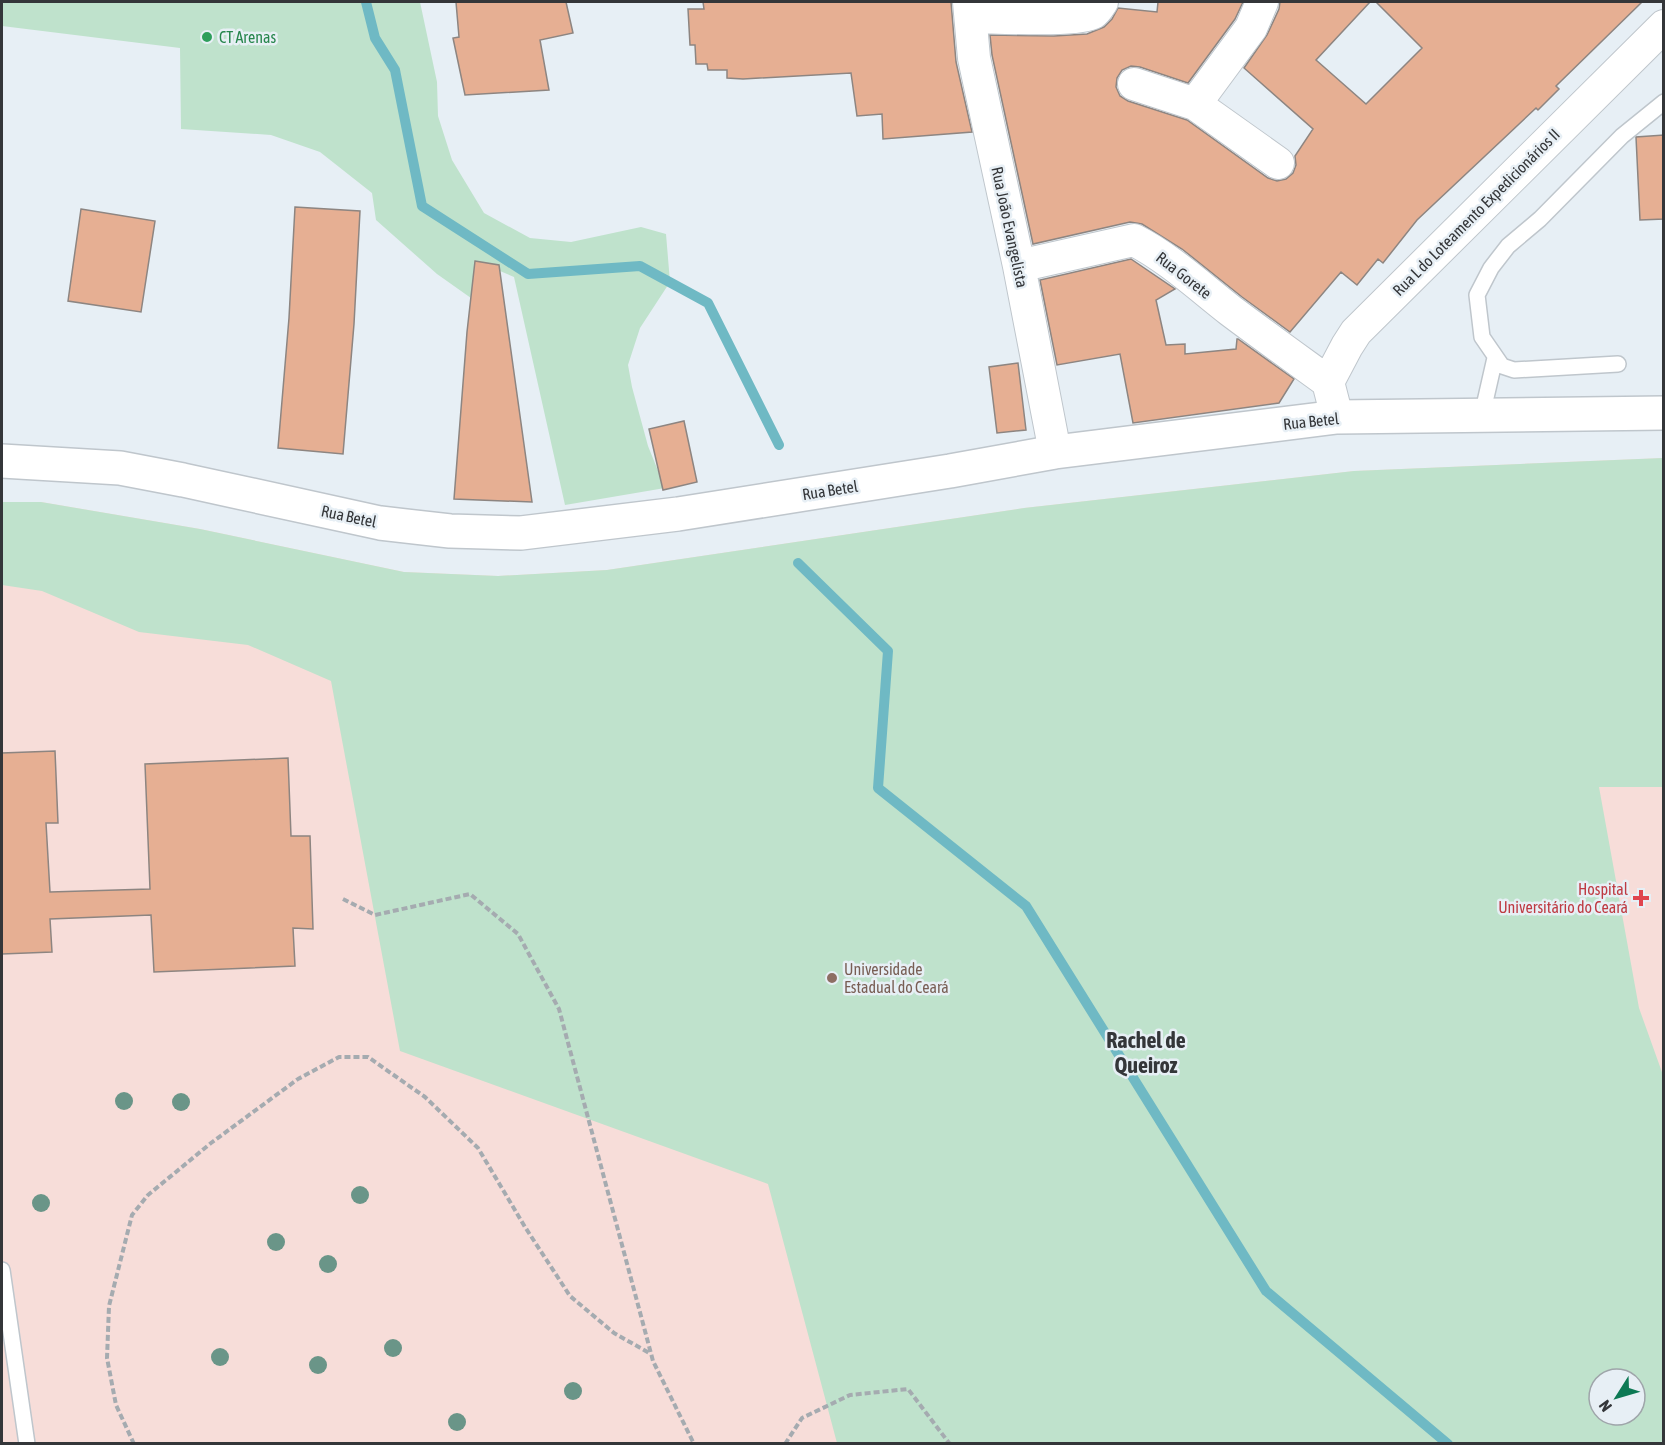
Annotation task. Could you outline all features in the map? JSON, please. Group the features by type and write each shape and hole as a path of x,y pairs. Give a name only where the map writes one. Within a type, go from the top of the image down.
{"street":[{"path":"970,9 1072,17 1092,14 1102,2"},
{"path":"1195,104 1251,28 1262,2"},
{"name":"Rua João Evangelista","path":"970,9 974,58 1019,266 1055,452"},
{"name":"Rua L do Loteamento Expedicionários II","path":"1328,382 1356,332 1664,26"},
{"path":"1134,84 1195,104 1278,163"},
{"name":"Rua Gorete","path":"1019,266 1134,240 1164,258 1328,382"},
{"path":"1328,382 1337,417"},
{"name":"Rua Betel","path":"2,461 120,468 380,523 450,531 521,533 678,514 1055,452 1337,417 1664,413"}],"lane":[{"path":"1618,364 1514,370 1502,366 1494,358 1482,337 1477,295 1491,268 1508,246 1539,219 1622,136 1664,102"},
{"path":"1482,415 1494,358"},
{"path":"2,1270 27,1443"}],"path":[{"path":"343,899 375,915 470,894 519,934 559,1010 653,1361 694,1443"},
{"path":"134,1443 116,1405 107,1358 109,1306 132,1215 148,1195 211,1143 298,1079 339,1057 368,1057 425,1097 478,1148 570,1296 614,1333 651,1354"},
{"path":"785,1443 802,1418 850,1395 908,1389 951,1443"}],"shaded area":[{"name":"Universidade Estadual do Ceará","path":"1663,458 1663,1443 2,1444 2,502 41,502 200,529 404,572 498,576 607,570 1024,508 1354,471"}],"green space":[{"path":"2,2 420,2 437,82 438,116 452,160 484,213 530,238 571,242 641,227 666,234 670,282 640,328 628,365 648,446 665,488 565,505 514,277 479,262 478,303 437,274 376,220 372,193 320,152 271,135 181,129 180,48 2,26"},
{"name":"Universidade Estadual do Ceará","path":"1663,458 1663,787 1599,787 1639,1008 1663,1075 1663,1443 837,1443 768,1184 400,1051 331,681 248,645 139,632 42,591 2,585 2,502 41,502 200,529 404,572 498,576 607,570 1024,508 1354,471"}],"building":[{"path":"456,2 566,2 573,33 540,40 549,90 465,95 453,38 459,37"},
{"path":"703,2 951,2 956,62 972,132 883,139 882,114 857,116 851,73 743,79 727,78 727,70 708,70 707,64 696,64 695,45 690,45 688,9 704,9"},
{"path":"1158,2 1243,2 1235,19 1188,83 1131,66 1122,70 1117,78 1116,87 1120,96 1128,101 1187,120 1268,178 1277,181 1286,179 1293,173 1296,165 1295,156 1313,129 1244,68 1267,35 1280,2 1370,2 1316,60 1366,104 1422,48 1376,2 1642,2 1556,86 1559,89 1538,110 1536,108 1417,220 1383,263 1378,259 1357,285 1341,272 1290,332 1182,249 1142,224 1130,222 1033,244 992,55 990,35 1087,34 1104,27 1118,8 1157,12"},
{"path":"1664,135 1664,219 1640,220 1636,137"},
{"path":"295,207 360,211 354,324 343,454 278,448 289,318"},
{"path":"81,209 155,221 141,312 68,301"},
{"path":"1131,259 1175,289 1156,300 1166,345 1185,344 1185,354 1236,349 1238,339 1294,379 1279,403 1133,423 1120,354 1057,365 1040,280"},
{"path":"475,261 499,265 532,502 454,499"},
{"path":"1018,363 1026,430 997,433 989,367"},
{"path":"684,421 697,482 663,490 649,429"},
{"path":"55,751 58,823 46,823 50,892 150,889 145,764 288,758 291,836 310,836 313,929 293,928 295,966 154,972 151,915 50,919 52,952 2,954 2,753"}],"waterway":[{"path":"366,2 375,38 395,70 422,206 528,274 640,266 708,303 779,445"},
{"path":"798,563 888,651 878,788 1026,906 1266,1291 1448,1444"}],"place":[{"name":"CT Arenas","path":"207,37"},
{"name":"Hospital Universitário do Ceará","path":"1641,898"},
{"name":"Universidade Estadual do Ceará","path":"832,978"}],"district":[{"name":"Rachel de Queiroz","path":"1146,1052"}]}
